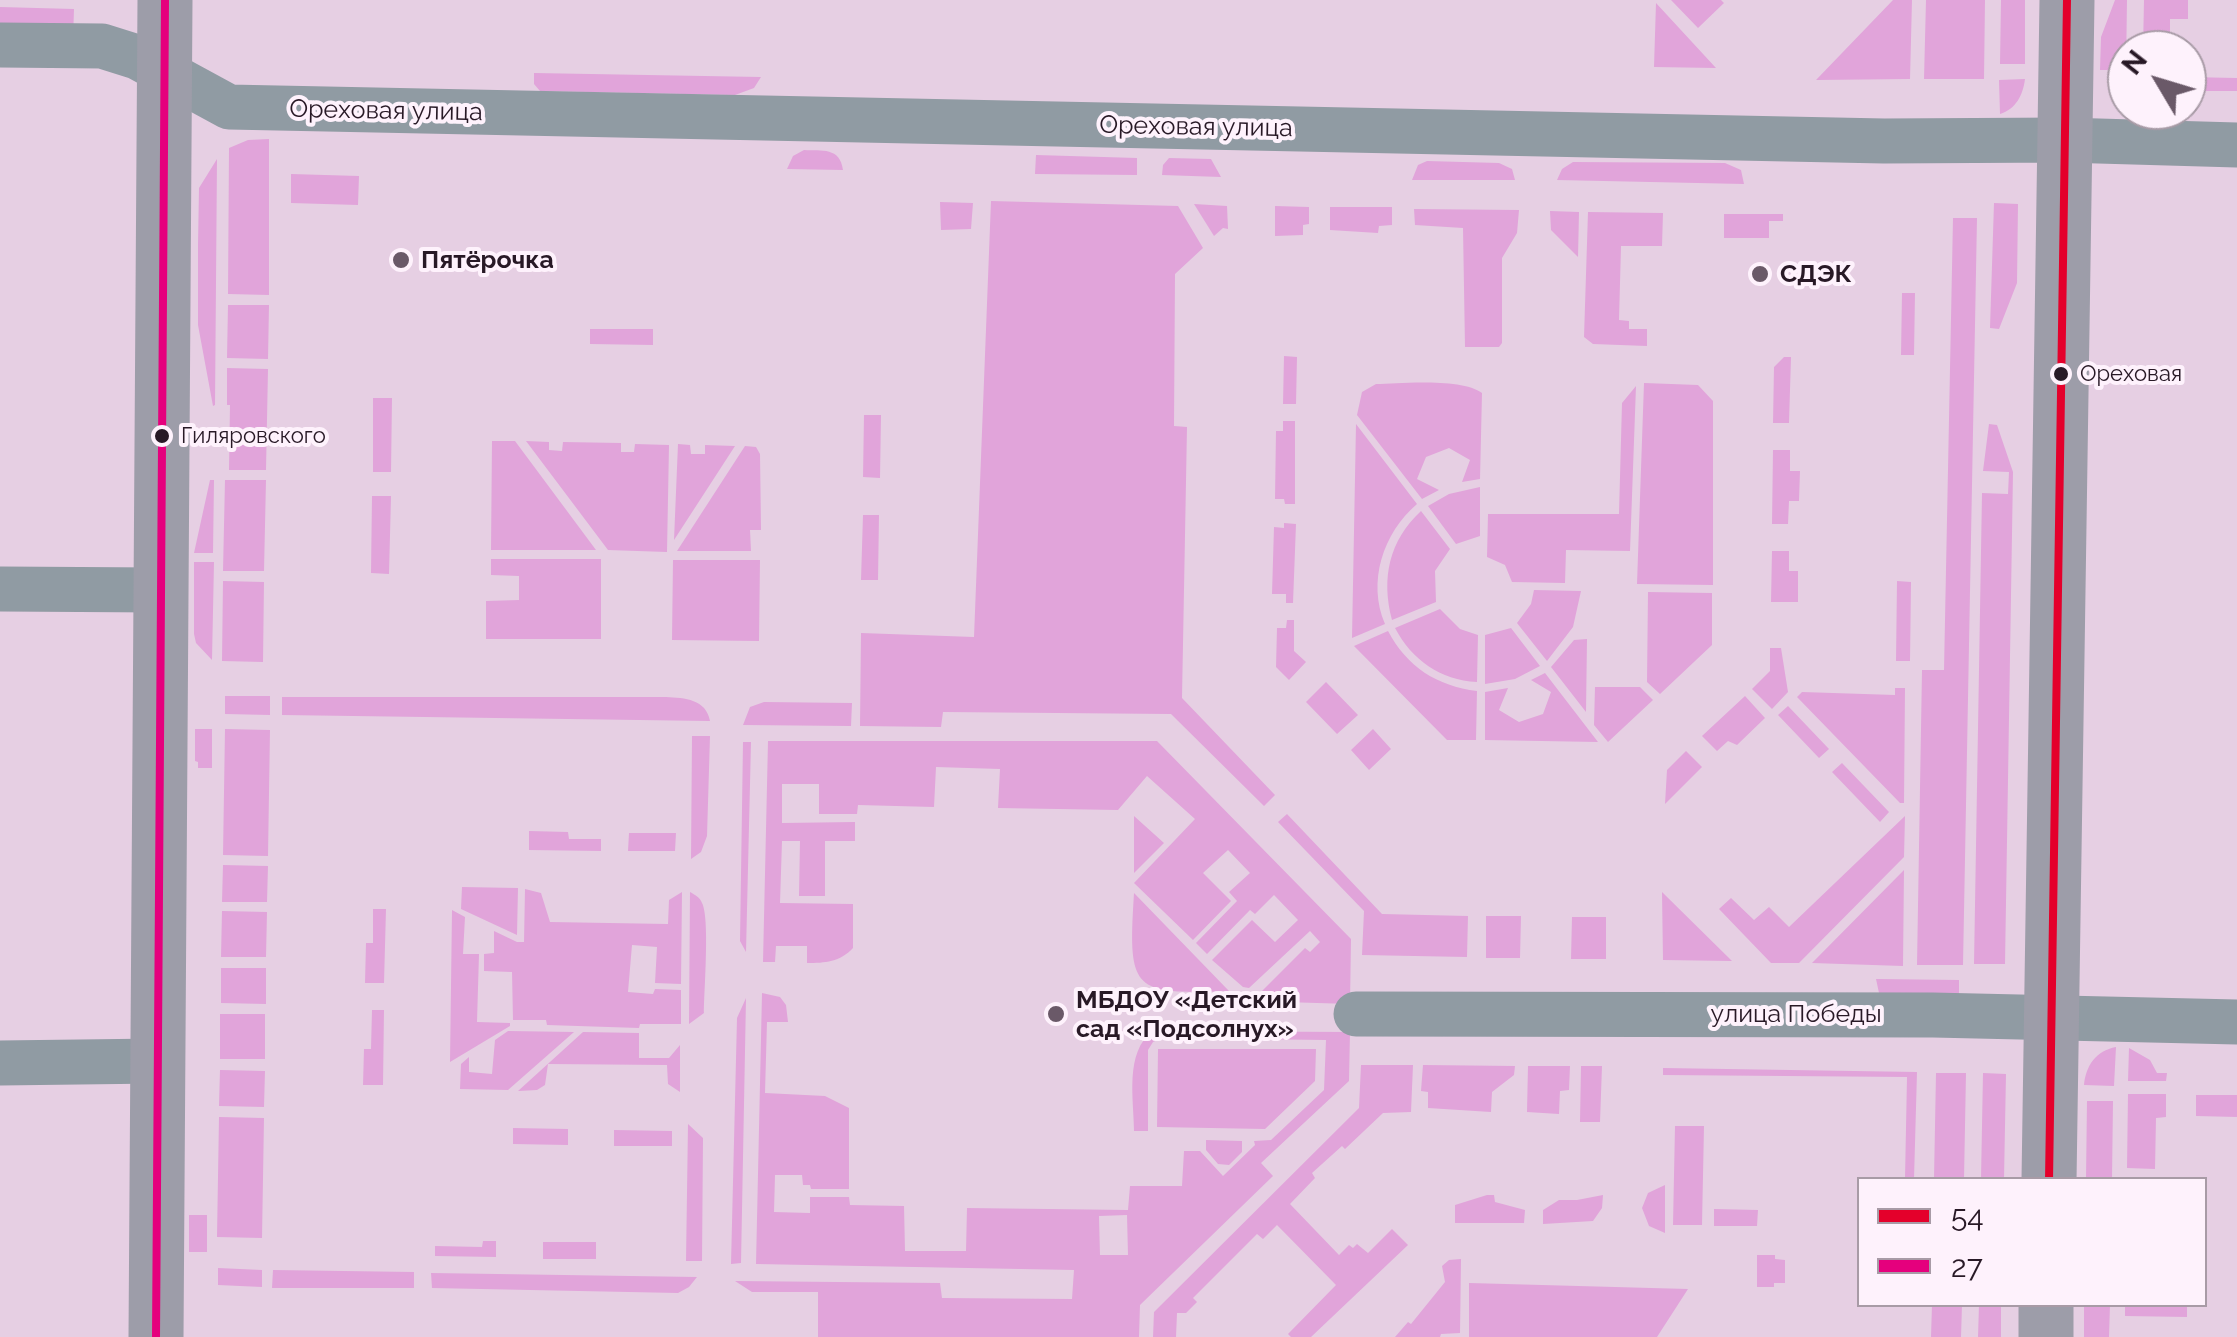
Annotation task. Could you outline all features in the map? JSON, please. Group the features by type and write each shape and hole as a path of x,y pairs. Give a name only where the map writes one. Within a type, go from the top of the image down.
{"main road":[{"path":"156,1337 164,0"},
{"path":"2048,1177 2066,0"},
{"path":"2046,1307 2046,1337"}],"street":[{"name":"Ореховая улица","path":"0,45 102,46 138,56 228,108 2237,145"},
{"path":"0,588 158,590"},
{"name":"улица Победы","path":"1356,1014 2052,1017 2237,1022"},
{"path":"0,1063 158,1061"}],"shaded area":[{"path":"1671,0 1721,0 1724,3 1698,28"},
{"path":"1893,0 1912,0 1910,79 1816,80"},
{"path":"1926,0 1985,0 1984,79 1924,79"},
{"path":"2001,0 2025,0 2025,64 2000,64"},
{"path":"2115,0 2127,0 2127,30 2107,30 2107,70 2100,70 2101,37"},
{"path":"2144,0 2188,0 2188,19 2170,19 2170,30 2143,30"},
{"path":"1656,3 1716,68 1654,67"},
{"path":"0,7 74,9 73,40 0,39"},
{"path":"534,73 761,77 754,88 735,95 540,91 534,84"},
{"path":"2207,77 2237,78 2237,91 2207,91"},
{"path":"2025,79 2018,101 2000,114 1999,80"},
{"path":"269,139 269,295 228,294 229,148 248,140"},
{"path":"804,150 834,154 843,170 787,169 793,156"},
{"path":"1036,155 1137,158 1137,175 1035,174"},
{"path":"1169,158 1211,159 1221,177 1162,175"},
{"path":"217,159 213,406 198,325 198,245 199,188"},
{"path":"1427,161 1499,163 1512,169 1515,180 1412,180 1418,165"},
{"path":"1573,162 1725,163 1741,170 1744,184 1557,180 1562,169"},
{"path":"291,174 359,176 358,205 291,203"},
{"path":"991,201 1178,206 1203,248 1175,274 1174,426 1187,427 1182,698 1275,795 1264,806 1171,714 943,712 941,727 860,726 861,633 974,637"},
{"path":"940,202 973,203 971,229 941,230"},
{"path":"1994,203 2018,204 2017,283 1999,329 1990,328"},
{"path":"1194,204 1227,206 1228,229 1223,228 1214,236"},
{"path":"1275,206 1309,207 1309,224 1303,225 1303,235 1275,236"},
{"path":"1330,207 1392,207 1392,225 1379,226 1378,233 1330,230"},
{"path":"1414,209 1519,210 1517,233 1502,258 1499,347 1465,347 1463,228 1415,225"},
{"path":"1550,211 1579,212 1578,257 1551,230"},
{"path":"1588,212 1663,213 1662,246 1621,246 1619,320 1629,321 1629,329 1647,329 1647,346 1593,344 1584,337"},
{"path":"1724,214 1783,214 1783,221 1769,221 1769,238 1724,238"},
{"path":"1953,218 1977,218 1963,965 1917,965 1922,670 1944,670"},
{"path":"1902,293 1915,293 1914,355 1901,355"},
{"path":"228,305 269,305 268,359 227,358"},
{"path":"590,329 653,329 653,345 590,344"},
{"path":"1284,356 1297,357 1296,404 1283,404"},
{"path":"1784,357 1791,357 1789,423 1773,423 1774,367"},
{"path":"227,368 268,369 266,470 229,470"},
{"path":"1447,383 1482,393 1480,479 1462,482 1470,460 1449,448 1426,457 1417,479 1439,490 1422,499 1357,415 1362,392 1376,384"},
{"path":"1644,383 1698,385 1713,401 1713,585 1637,584"},
{"path":"1636,386 1630,551 1566,550 1565,583 1512,582 1505,565 1487,557 1488,514 1619,514 1622,403"},
{"path":"373,398 392,398 391,472 373,472"},
{"path":"864,415 881,415 880,478 863,477"},
{"path":"1283,421 1295,421 1295,504 1275,499 1276,431 1283,431"},
{"path":"1356,424 1417,504 1395,529 1382,559 1378,592 1385,624 1352,638"},
{"path":"1989,424 1997,425 2013,472 2005,964 1974,964 1982,493 2008,494 2009,472 1983,471"},
{"path":"492,441 515,441 596,550 491,550"},
{"path":"526,441 549,442 549,450 562,451 563,442 621,443 621,452 634,452 635,444 669,445 667,552 608,550"},
{"path":"678,444 690,445 691,454 705,454 705,445 735,446 674,540"},
{"path":"745,446 756,447 760,454 761,530 750,530 751,551 677,551"},
{"path":"1773,450 1790,450 1790,471 1800,471 1799,501 1789,501 1788,524 1772,524"},
{"path":"210,480 214,480 213,553 194,553"},
{"path":"225,480 266,480 264,571 223,571"},
{"path":"1480,487 1480,536 1456,544 1428,506 1449,494"},
{"path":"372,496 391,496 389,574 371,573"},
{"path":"1421,511 1450,549 1435,571 1436,602 1392,620 1387,589 1390,561 1401,535"},
{"path":"863,515 879,515 878,580 861,580"},
{"path":"1284,523 1296,524 1293,603 1286,603 1286,594 1272,594 1274,527 1284,528"},
{"path":"1772,551 1789,551 1789,571 1798,571 1798,602 1771,602"},
{"path":"491,559 601,559 601,639 486,639 486,601 519,600 519,576 491,575"},
{"path":"673,560 760,560 759,641 672,640"},
{"path":"194,562 214,562 212,660 196,643 194,634"},
{"path":"223,581 264,582 263,662 222,661"},
{"path":"1897,581 1911,582 1910,661 1896,661"},
{"path":"1534,590 1581,591 1573,627 1547,661 1517,623 1531,604"},
{"path":"1648,592 1712,593 1712,645 1660,694 1647,682"},
{"path":"1440,609 1460,629 1478,635 1477,682 1451,677 1428,666 1410,650 1395,628"},
{"path":"1287,620 1294,620 1294,651 1306,662 1289,680 1276,667 1277,628 1286,628"},
{"path":"1511,628 1540,666 1515,679 1485,684 1485,635"},
{"path":"1388,631 1404,655 1425,673 1449,685 1477,691 1476,740 1447,740 1354,646"},
{"path":"1587,639 1586,712 1551,667 1574,640"},
{"path":"1770,648 1781,648 1788,692 1772,709 1752,689 1770,671"},
{"path":"1545,673 1598,742 1485,740 1485,692 1508,688 1499,710 1519,722 1543,714 1551,692 1531,680"},
{"path":"1326,682 1358,715 1337,734 1306,702"},
{"path":"1595,687 1640,687 1653,700 1608,742 1594,725"},
{"path":"1895,688 1905,688 1904,803 1797,697 1802,692 1895,695"},
{"path":"225,696 270,696 270,715 225,714"},
{"path":"1745,696 1765,718 1737,745 1728,741 1717,751 1702,736"},
{"path":"282,697 666,697 699,704 710,721 282,715"},
{"path":"764,702 852,703 851,726 743,725 750,707"},
{"path":"1788,706 1829,749 1819,758 1778,715"},
{"path":"195,729 212,729 212,768 198,768"},
{"path":"225,729 270,730 268,856 223,855"},
{"path":"1373,729 1391,749 1369,770 1351,750"},
{"path":"692,736 710,736 707,836 701,852 691,859"},
{"path":"768,741 1157,741 1351,939 1350,1004 1252,1001 1305,948 1310,952 1320,942 1310,931 1249,988 1212,960 1252,920 1275,942 1298,920 1274,895 1255,914 1250,910 1207,954 1196,943 1237,901 1229,892 1250,873 1228,850 1203,873 1231,901 1193,940 1134,883 1195,819 1147,776 1118,810 998,808 1000,769 936,767 934,807 858,805 857,814 819,814 819,784 782,784 782,823 855,822 855,841 825,841 825,896 799,896 800,841 782,841 780,903 853,904 853,948 832,961 807,963 807,946 776,946 775,962 763,962"},
{"path":"743,742 751,742 746,952 740,941"},
{"path":"1686,751 1702,767 1665,804 1667,770"},
{"path":"1842,763 1889,812 1880,822 1832,772"},
{"path":"1287,814 1382,914 1468,916 1467,957 1362,955 1364,911 1278,822"},
{"path":"1134,816 1164,843 1134,873"},
{"path":"1905,816 1904,857 1799,963 1771,963 1719,909 1731,898 1754,920 1769,907 1789,927"},
{"path":"529,831 568,832 569,839 601,839 601,851 529,850"},
{"path":"629,833 676,833 675,851 628,851"},
{"path":"223,865 268,866 267,902 222,902"},
{"path":"1904,870 1903,966 1812,963"},
{"path":"462,887 518,888 517,935 461,909"},
{"path":"525,889 541,893 550,922 668,924 669,900 682,892 681,984 655,983 657,947 632,945 628,992 681,990 681,1024 640,1024 639,1028 513,1020 512,972 484,971 484,954 494,953 494,931 524,942"},
{"path":"690,892 702,903 706,939 704,1013 689,1024"},
{"path":"1662,892 1732,961 1663,960"},
{"path":"1134,893 1229,991 1172,991 1142,980 1133,950"},
{"path":"373,909 386,909 384,983 365,983 366,943 373,943"},
{"path":"452,910 465,917 463,954 479,954 477,1022 510,1026 450,1062"},
{"path":"222,911 267,912 266,957 221,957"},
{"path":"1486,916 1521,916 1520,958 1486,958"},
{"path":"1572,917 1606,917 1606,959 1571,959"},
{"path":"221,968 266,968 266,1004 221,1003"},
{"path":"1876,979 1959,980 1959,1004 1879,993"},
{"path":"762,993 780,997 786,1005 788,1022 767,1022 765,1093 825,1096 849,1108 849,1189 811,1189 810,1185 803,1185 802,1175 775,1175 774,1212 810,1213 810,1197 849,1197 850,1205 904,1206 905,1251 966,1251 967,1208 1128,1210 1130,1186 1182,1186 1184,1151 1200,1151 1223,1176 1255,1145 1254,1141 1271,1140 1324,1090 1326,1040 1162,1038 1148,1050 1148,1131 1134,1131 1134,1064 1144,1040 1153,1031 1350,1032 1349,1081 1261,1163 1273,1176 1140,1305 1139,1337 818,1337 818,1292 752,1292 735,1281 940,1283 942,1298 1072,1299 1074,1270 756,1264","holes":["1127,1215 1128,1255 1100,1255 1099,1216"]},
{"path":"746,998 741,1263 731,1264 737,1018"},
{"path":"372,1010 384,1010 383,1085 363,1085 364,1049 371,1049"},
{"path":"220,1014 265,1014 265,1059 220,1059"},
{"path":"508,1031 574,1032 508,1090 460,1089 461,1064 469,1057 469,1072 492,1074 495,1040"},
{"path":"583,1032 639,1033 639,1058 669,1058 680,1045 680,1092 668,1084 667,1065 548,1064 545,1085 537,1090 518,1091"},
{"path":"2116,1047 2114,1086 2084,1085 2093,1060"},
{"path":"2129,1048 2150,1060 2157,1073 2167,1073 2166,1081 2128,1081"},
{"path":"1158,1049 1316,1049 1315,1081 1265,1129 1157,1127"},
{"path":"1361,1065 1413,1065 1411,1112 1383,1113 1312,1173 1315,1178 1290,1204 1339,1255 1349,1245 1353,1248 1357,1244 1368,1253 1392,1229 1408,1245 1311,1337 1291,1337 1288,1334 1336,1285 1277,1225 1263,1239 1257,1234 1193,1298 1197,1302 1186,1313 1177,1313 1176,1337 1153,1337 1154,1312 1359,1108"},
{"path":"1423,1065 1515,1066 1514,1075 1492,1092 1491,1112 1428,1108 1428,1092 1421,1091"},
{"path":"1528,1066 1570,1066 1569,1090 1560,1091 1559,1114 1527,1112"},
{"path":"1581,1066 1602,1066 1600,1122 1580,1122"},
{"path":"1663,1068 1917,1072 1914,1177 1905,1177 1907,1077 1663,1075"},
{"path":"220,1070 265,1071 264,1107 219,1106"},
{"path":"1936,1073 1966,1073 1964,1177 1934,1177"},
{"path":"1983,1073 2006,1074 2004,1177 1981,1177"},
{"path":"2128,1094 2166,1094 2166,1117 2156,1118 2155,1169 2127,1168"},
{"path":"2196,1095 2237,1095 2237,1117 2196,1116"},
{"path":"2087,1101 2113,1101 2112,1177 2086,1177"},
{"path":"219,1117 264,1118 262,1238 217,1237"},
{"path":"688,1124 703,1138 702,1261 686,1261"},
{"path":"1675,1126 1704,1126 1702,1225 1673,1225"},
{"path":"513,1128 568,1129 568,1145 513,1144"},
{"path":"614,1130 672,1131 672,1146 614,1146"},
{"path":"1206,1140 1242,1141 1242,1152 1229,1165 1218,1164 1206,1150"},
{"path":"1665,1185 1665,1233 1649,1226 1642,1208 1648,1193"},
{"path":"1494,1195 1495,1202 1525,1210 1524,1223 1455,1223 1455,1205"},
{"path":"1603,1195 1602,1208 1593,1221 1543,1224 1543,1210 1559,1200"},
{"path":"1714,1209 1758,1210 1757,1226 1714,1226"},
{"path":"189,1215 207,1215 207,1252 189,1252"},
{"path":"483,1241 496,1241 496,1257 435,1256 435,1246 482,1247"},
{"path":"543,1242 596,1242 596,1259 543,1259"},
{"path":"1757,1255 1775,1255 1775,1259 1785,1260 1785,1283 1757,1287"},
{"path":"1461,1259 1460,1333 1395,1337 1408,1322 1411,1324 1445,1282 1442,1266 1449,1260"},
{"path":"218,1268 262,1270 262,1287 218,1285"},
{"path":"273,1270 414,1272 414,1288 272,1288"},
{"path":"431,1273 697,1277 678,1293 432,1288"},
{"path":"1469,1283 1688,1289 1657,1337 1469,1337"},
{"path":"1932,1307 1962,1307 1961,1337 1931,1337"},
{"path":"1979,1307 2001,1307 2001,1337 1978,1337"},
{"path":"2084,1307 2110,1307 2109,1337 2084,1337"},
{"path":"2125,1307 2187,1307 2187,1317 2125,1316"}],"transit line":[{"name":"27","path":"156,1337 165,0"},
{"name":"54","path":"2049,1177 2067,0"}],"place":[{"name":"Пятёрочка","path":"401,260"},
{"name":"СДЭК","path":"1760,274"},
{"name":"Ореховая","path":"2061,374"},
{"name":"Гиляровского","path":"162,436"},
{"name":"МБДОУ «Детский сад «Подсолнух»","path":"1056,1014"}]}
